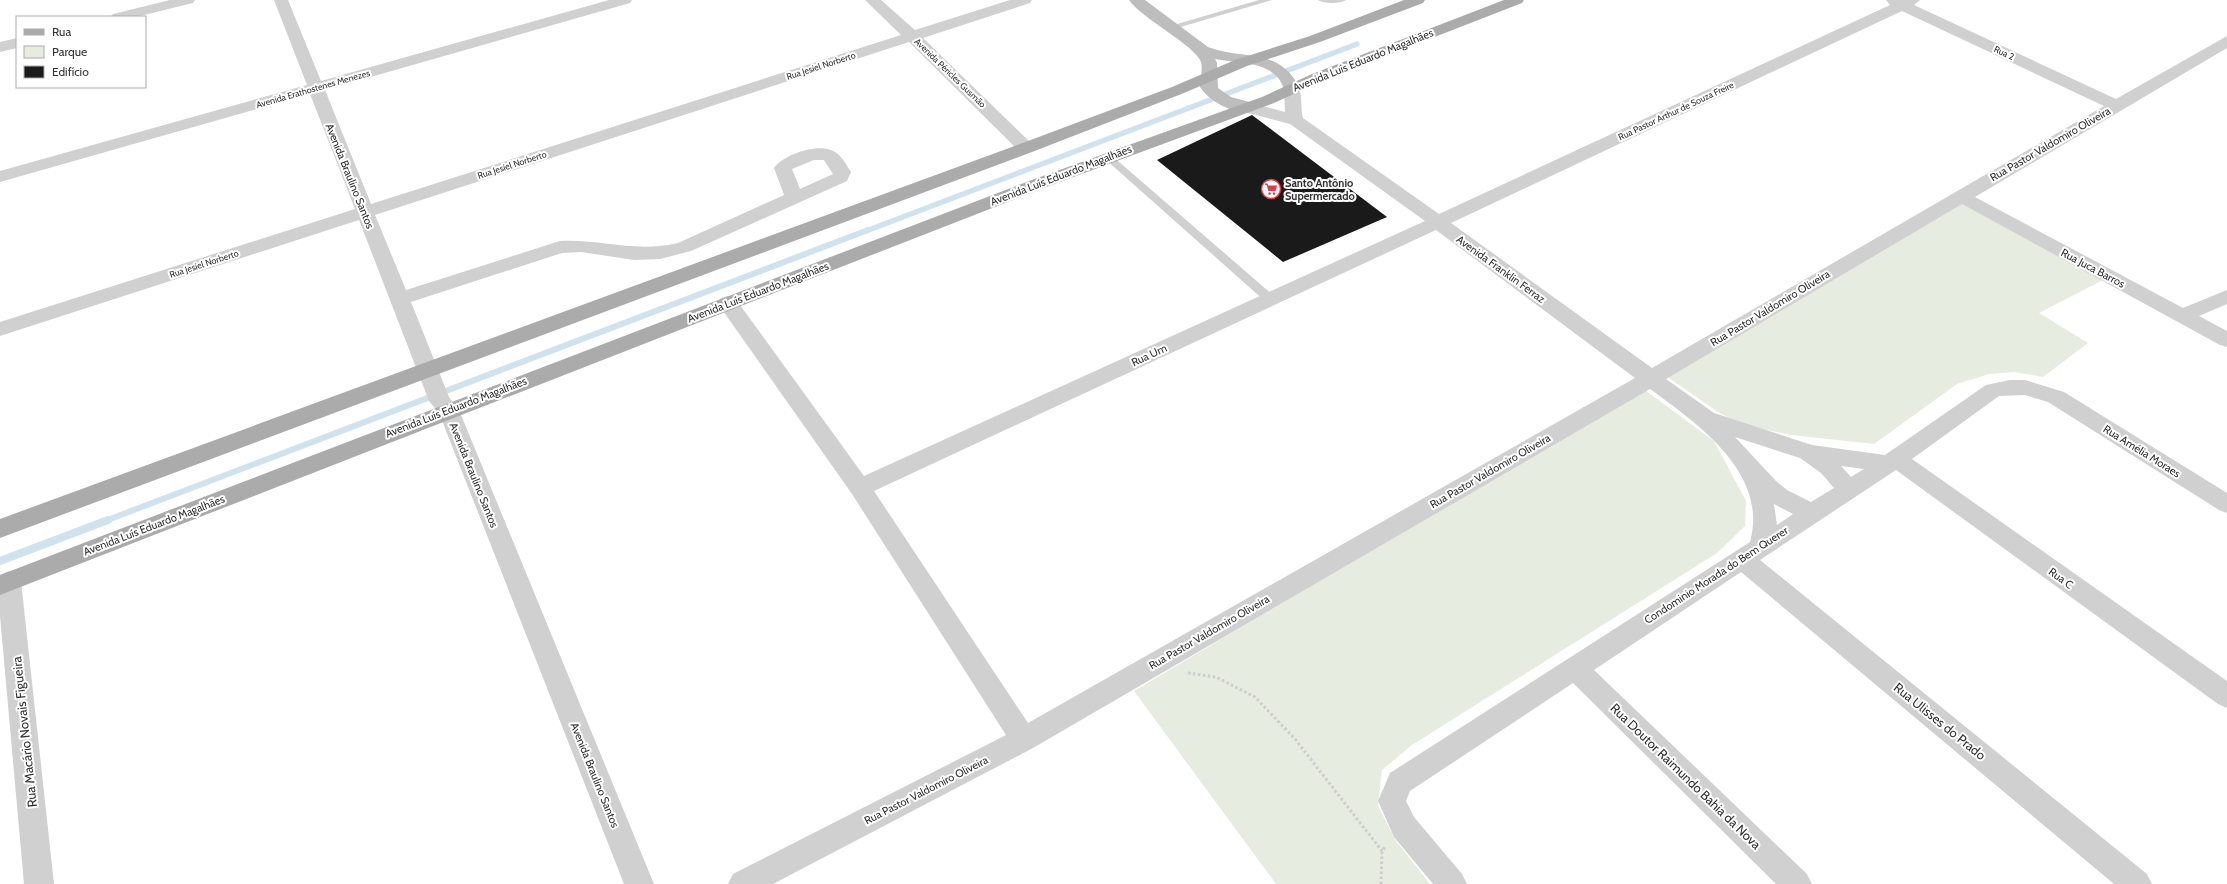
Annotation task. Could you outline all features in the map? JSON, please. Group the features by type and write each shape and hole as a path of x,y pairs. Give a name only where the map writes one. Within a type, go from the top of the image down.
{"main road":[{"path":"0,529 429,374 1026,148 1208,82 1418,0"},
{"name":"Avenida Luís Eduardo Magalhães","path":"5,583 444,406 728,303 1239,105 1517,0"}],"street":[{"path":"122,16 188,0"},
{"name":"Avenida Braulino Santos","path":"281,0 429,374 444,406 639,884"},
{"name":"Avenida Erathostenes Menezes","path":"0,177 625,0"},
{"name":"Avenida Péricles Gusmão","path":"872,0 912,36 1026,148"},
{"name":"Rua Jesiel Norberto","path":"0,329 1024,0"},
{"path":"1136,0 1202,50 1225,57 1257,62 1281,71 1291,86 1292,110 1296,120"},
{"name":"Rua 2","path":"1902,2 2117,106"},
{"name":"Rua Pastor Arthur de Souza Freire","path":"1438,222 1902,2"},
{"name":"Rua Pastor Valdomiro Oliveira","path":"743,884 1024,739 1650,378 2227,41"},
{"path":"0,47 16,42"},
{"path":"1202,50 1209,63 1208,82 1217,97 1239,105 1296,120"},
{"name":"Avenida Franklin Ferraz","path":"1296,120 1438,222 1706,419 1749,468 1779,496 1811,513"},
{"name":"Rua Juca Barros","path":"1960,196 2227,340"},
{"path":"400,299 560,247 581,246 634,254 660,252 684,246 794,197"},
{"name":"Rua Um","path":"860,488 1438,222"},
{"path":"2183,316 2227,296"},
{"path":"728,303 860,488 1024,739"},
{"name":"Condominio Morada do Bem Querer","path":"1404,827 1392,801 1400,782 1751,552 1892,462 1993,390 2011,386 2033,388 2056,397"},
{"name":"Rua Amélia Moraes","path":"2056,397 2227,504"},
{"name":"Avenida Franklin Ferraz","path":"1706,419 1808,452 1829,467 1849,489"},
{"path":"1808,452 1892,462"},
{"name":"Rua C","path":"1892,462 2227,696"},
{"path":"1749,468 1765,507 1765,532 1751,552"},
{"name":"Rua Ulisses do Prado","path":"1751,552 2137,884"},
{"name":"Rua Macário Novais Figueira","path":"5,583 39,884"},
{"name":"Rua Doutor Raimundo Bahia da Nova","path":"1575,668 1797,884"},
{"path":"1404,827 1452,884"}],"lane":[{"path":"1171,27 1268,0"},
{"path":"1322,0 1342,0"},
{"path":"1108,157 1270,299"}],"path":[{"path":"1148,668 1216,677 1255,697 1295,739 1382,850 1381,884"},
{"path":"1382,850 1404,827"}],"green space":[{"path":"1957,201 2105,279 2039,313 2088,343 2043,377 2014,372 1989,374 1957,384 1874,444 1791,435 1744,425 1721,414 1666,376"},
{"path":"1642,388 1714,441 1746,501 1745,526 1717,553 1412,745 1382,770 1378,806 1396,841 1430,884 1276,884 1134,691"}],"building":[{"name":"Santo Antônio Supermercado","path":"1252,115 1387,217 1283,262 1157,160"}],"waterway":[{"path":"866,231 1357,44"},
{"path":"105,521 868,230"},
{"path":"0,561 108,520"}],"place":[{"name":"Santo Antônio Supermercado","path":"1271,189"}]}
